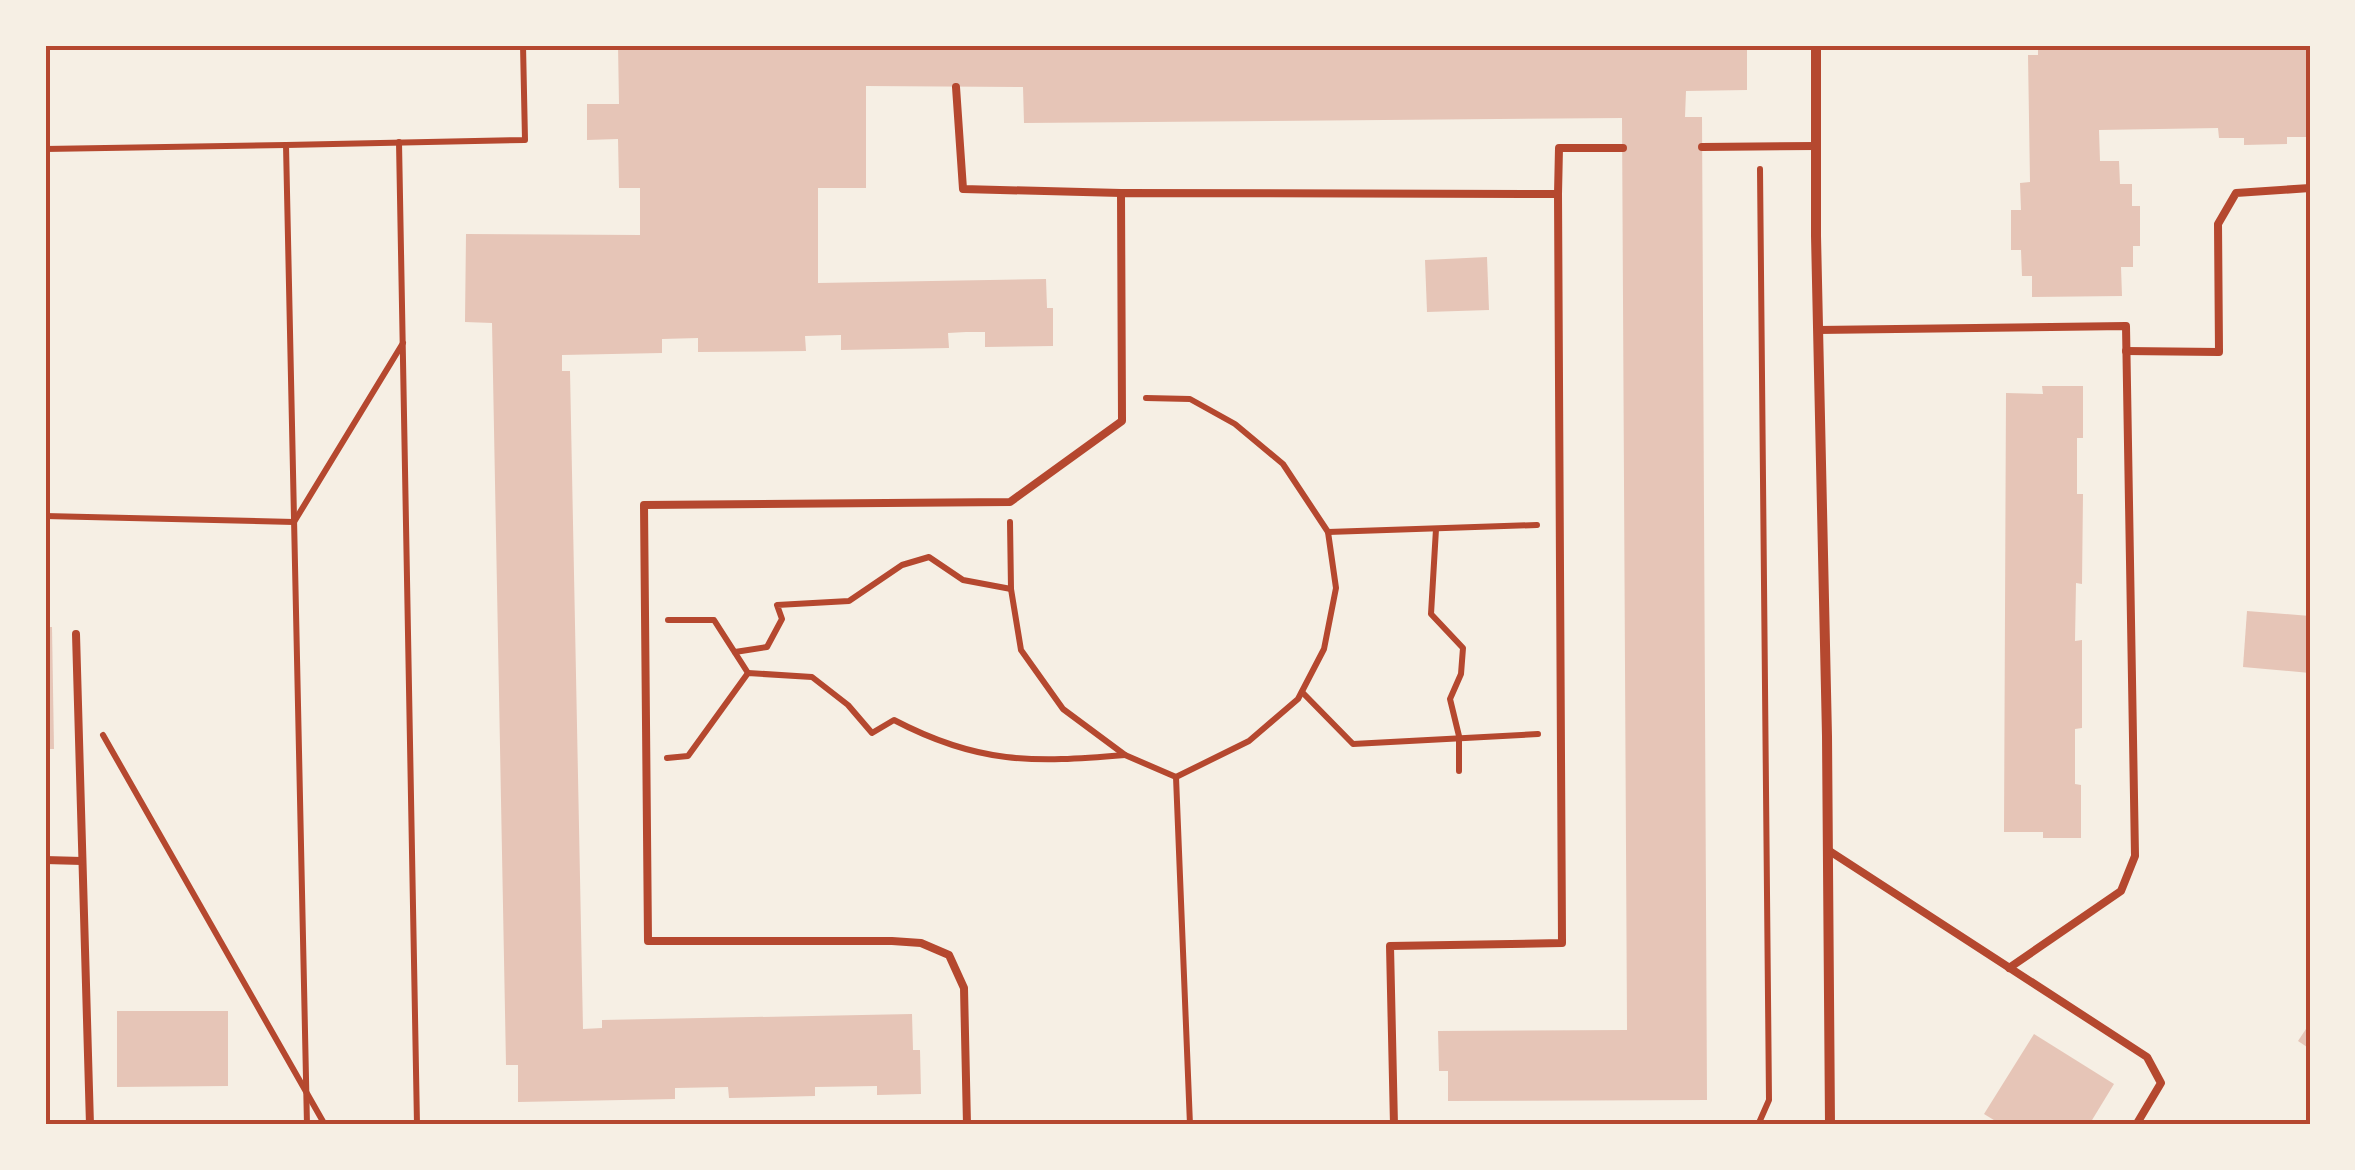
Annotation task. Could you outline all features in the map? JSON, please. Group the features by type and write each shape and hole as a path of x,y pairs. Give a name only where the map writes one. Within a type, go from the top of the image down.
{"street":[{"path":"1816,45 1830,1125"}],"lane":[{"path":"956,86 963,188 1121,193 1558,194"},
{"path":"1702,147 1816,146"},
{"path":"1394,1125 1390,946 1562,943 1559,148 1623,148"},
{"path":"2126,351 2219,352 2218,224 2236,193 2310,188"},
{"path":"967,1125 964,988 949,955 921,943 892,941 648,941 644,505 1010,502 1122,422 1121,193"},
{"path":"1818,330 2126,326 2135,856 2121,891 2009,968"},
{"path":"76,634 90,1125"},
{"path":"1828,850 2147,1057 2161,1083 2136,1125"},
{"path":"45,860 82,861"}],"path":[{"path":"45,149 525,140 523,45"},
{"path":"399,142 417,1125"},
{"path":"286,145 308,1125"},
{"path":"1758,1125 1769,1100 1760,146"},
{"path":"294,522 403,343"},
{"path":"1122,397 1190,398 1235,424 1282,464 1328,532 1336,588 1324,649 1298,699 1249,740 1176,777"},
{"path":"1010,502 1011,589 1022,650 1063,709 1125,755 1176,777"},
{"path":"45,516 294,522"},
{"path":"1328,532 1560,524"},
{"path":"1436,529 1431,614 1463,648 1461,674 1450,698 1458,736 1459,771"},
{"path":"735,652 767,647 782,619 777,605 848,601 902,565 929,557 963,580 1011,589"},
{"path":"645,620 714,620 748,673"},
{"path":"748,673 812,677 848,705 872,733 894,720 931,739 1001,759 1064,760 1125,755"},
{"path":"646,760 688,756 748,673"},
{"path":"78,690 325,1125"},
{"path":"1302,692 1353,744 1561,734"},
{"path":"1176,777 1190,1125"}],"building":[{"path":"618,45 1747,45 1747,90 1686,91 1685,117 1702,117 1707,1100 1448,1101 1448,1071 1439,1071 1438,1031 1627,1030 1622,118 1024,123 1023,87 866,86 866,188 818,188 818,283 1046,279 1047,308 1053,308 1053,346 985,347 985,332 966,332 948,333 949,348 841,350 841,335 805,336 806,351 698,352 698,338 662,339 662,353 562,355 562,371 570,371 583,1029 602,1028 602,1020 912,1014 913,1050 920,1050 921,1094 877,1095 877,1086 815,1087 815,1096 729,1098 728,1087 675,1088 675,1099 518,1102 518,1065 506,1065 492,323 465,322 466,234 640,235 640,188 619,188 618,139 587,140 587,104 619,104"},
{"path":"2038,45 2310,45 2310,137 2287,137 2287,144 2244,145 2244,138 2219,138 2218,128 2099,130 2100,161 2119,161 2120,184 2132,184 2132,206 2140,206 2140,246 2133,246 2133,267 2121,267 2122,296 2032,297 2032,276 2022,276 2021,250 2011,250 2011,210 2021,210 2020,183 2030,182 2028,55 2038,55"},
{"path":"1487,257 1489,310 1427,312 1425,260"},
{"path":"2042,386 2083,386 2083,438 2077,438 2077,494 2083,494 2082,584 2076,583 2075,641 2082,640 2082,728 2075,729 2075,784 2081,785 2081,838 2043,838 2043,832 2004,832 2006,393 2043,394"},
{"path":"2247,611 2310,616 2310,673 2243,667"},
{"path":"45,627 52,627 54,749 45,749"},
{"path":"117,1011 228,1011 228,1086 117,1087"},
{"path":"2310,1023 2310,1049 2298,1041"},
{"path":"2034,1034 2114,1084 2089,1125 2002,1125 1984,1114"}]}
